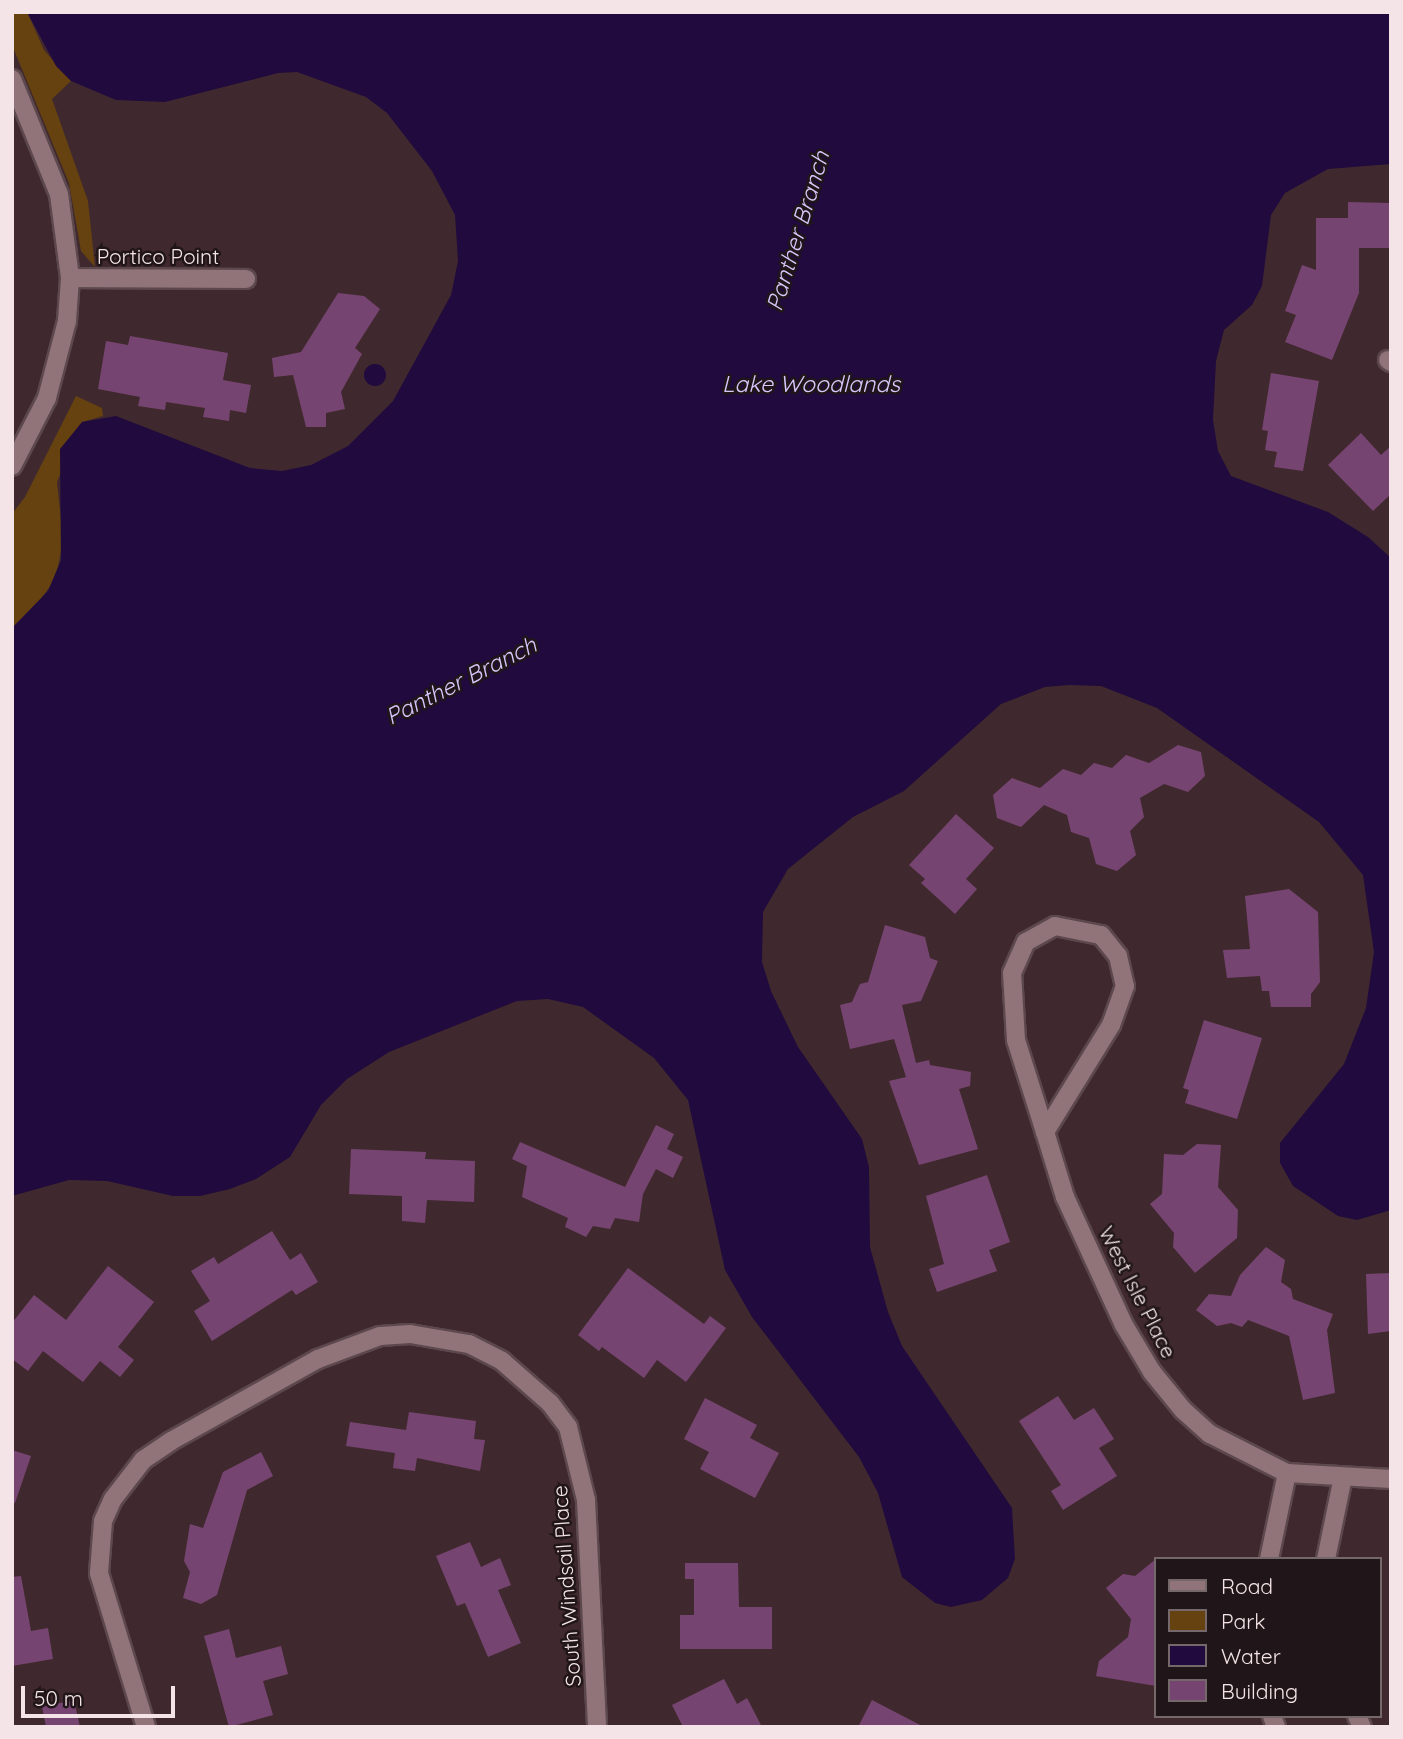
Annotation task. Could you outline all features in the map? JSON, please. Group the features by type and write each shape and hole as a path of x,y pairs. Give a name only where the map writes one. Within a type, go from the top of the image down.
{"street":[{"path":"12,79 59,194 70,278 67,321 47,397 12,466"},
{"name":"Portico Point","path":"70,278 246,279"},
{"name":"West Isle Place","path":"1045,1132 1111,1025 1125,986 1118,956 1101,935 1055,926 1027,942 1012,973 1016,1040 1065,1197 1124,1325 1152,1372 1210,1434 1287,1473 1391,1479"},
{"name":"South Windsail Place","path":"146,1727 99,1573 103,1521 113,1499 144,1460 254,1395 350,1345 410,1334 469,1344 528,1380 568,1427 580,1464 586,1500 597,1727"},
{"path":"1269,1557 1287,1473"},
{"path":"1326,1557 1343,1477"}],"green space":[{"path":"12,12 27,12 44,50 71,81 52,99 88,201 95,267 81,251 69,183 12,45"},
{"path":"76,396 102,408 103,416 82,422 57,482 63,539 56,578 32,611 12,628 12,514 25,497"}],"water":[{"name":"Lake Woodlands","path":"27,12 1391,12 1391,164 1328,169 1285,193 1271,215 1262,286 1252,305 1224,330 1216,361 1213,420 1218,451 1231,476 1328,512 1368,537 1391,558 1391,1210 1357,1220 1338,1216 1293,1186 1280,1163 1280,1143 1344,1064 1366,1008 1374,952 1363,875 1319,822 1157,708 1101,686 1069,685 1045,687 1001,704 904,791 853,817 788,869 763,912 762,962 771,991 798,1047 862,1139 869,1167 870,1247 888,1312 902,1346 1012,1508 1015,1559 1008,1578 982,1600 951,1607 935,1603 902,1577 878,1493 859,1457 752,1317 725,1270 688,1100 654,1058 583,1007 548,999 517,1001 389,1052 347,1079 321,1105 290,1157 256,1179 230,1189 200,1196 173,1196 107,1181 69,1180 12,1196 12,628 48,591 61,560 60,449 82,422 116,416 250,468 282,471 311,465 348,446 393,401 451,295 458,261 455,215 432,171 387,113 366,97 297,72 278,73 165,102 116,100 71,81 56,66"},
{"path":"371,364 379,364 386,371 386,379 379,386 371,386 364,379 364,371"}],"building":[{"path":"1348,202 1391,203 1391,248 1359,248 1359,293 1332,360 1285,342 1296,315 1285,311 1302,265 1316,270 1316,218 1348,218"},
{"path":"338,293 364,296 380,309 355,348 362,354 341,392 345,409 326,413 326,427 306,427 293,375 274,377 272,358 301,352"},
{"path":"130,336 228,353 223,380 251,385 246,413 230,410 229,421 203,417 205,408 166,402 165,410 138,406 140,397 98,389 106,341 128,345"},
{"path":"1271,373 1319,381 1303,471 1274,467 1277,452 1265,450 1268,431 1262,430"},
{"path":"1361,433 1381,455 1391,446 1391,494 1373,511 1328,465"},
{"path":"1178,745 1201,752 1205,776 1188,792 1164,784 1140,798 1144,817 1130,831 1136,855 1117,871 1096,864 1089,838 1071,832 1067,815 1044,805 1021,827 997,818 993,795 1012,778 1040,788 1063,769 1081,775 1094,763 1112,768 1126,755 1149,763"},
{"path":"956,814 994,848 966,879 977,889 955,914 921,883 925,879 909,865"},
{"path":"1289,889 1318,912 1320,982 1311,994 1311,1007 1271,1007 1269,991 1262,991 1260,976 1227,978 1223,950 1250,949 1245,896"},
{"path":"885,925 925,937 930,958 938,961 921,1001 902,1005 916,1063 929,1060 930,1065 971,1072 970,1086 959,1089 978,1149 919,1165 889,1081 906,1077 894,1039 850,1049 840,1005 852,1002 860,984 868,982"},
{"path":"1204,1020 1262,1038 1237,1119 1185,1103 1189,1090 1183,1088"},
{"path":"656,1125 674,1134 667,1149 683,1157 673,1178 656,1169 643,1194 639,1222 615,1218 610,1229 593,1226 586,1237 565,1227 568,1218 522,1197 527,1166 512,1159 520,1142 625,1187"},
{"path":"1197,1144 1221,1145 1218,1187 1238,1210 1237,1238 1195,1273 1173,1247 1174,1233 1150,1204 1162,1194 1164,1154 1183,1155"},
{"path":"351,1149 426,1152 425,1159 475,1161 474,1202 427,1200 425,1223 402,1221 402,1196 349,1194"},
{"path":"987,1175 1010,1242 989,1250 997,1271 937,1292 929,1269 944,1264 926,1196"},
{"path":"272,1231 290,1260 301,1253 318,1282 296,1295 292,1290 212,1341 194,1311 210,1301 191,1271 214,1257 218,1264"},
{"path":"1266,1247 1285,1260 1281,1282 1291,1289 1293,1299 1333,1314 1327,1330 1335,1393 1303,1400 1289,1336 1248,1320 1242,1327 1231,1323 1217,1326 1196,1310 1209,1294 1231,1296 1240,1275"},
{"path":"108,1266 154,1302 118,1347 134,1360 120,1377 100,1361 83,1382 43,1351 28,1371 12,1359 12,1323 34,1295 66,1320"},
{"path":"628,1268 704,1324 710,1316 726,1328 686,1382 657,1360 644,1378 602,1347 599,1351 578,1335"},
{"path":"1391,1273 1391,1331 1368,1334 1366,1274"},
{"path":"1058,1396 1074,1420 1094,1408 1114,1439 1099,1448 1117,1476 1063,1510 1051,1491 1061,1485 1019,1421"},
{"path":"705,1398 757,1425 750,1438 779,1453 755,1498 700,1469 709,1452 684,1439"},
{"path":"409,1412 476,1421 474,1439 485,1440 480,1471 417,1458 415,1471 393,1468 395,1453 346,1446 350,1422 406,1430"},
{"path":"12,1450 31,1456 15,1503 12,1502"},
{"path":"261,1452 273,1476 247,1490 217,1595 201,1604 183,1598 190,1572 184,1561 190,1524 203,1528 223,1472"},
{"path":"470,1542 481,1567 500,1558 511,1585 498,1590 521,1643 488,1657 465,1603 457,1606 436,1556"},
{"path":"1154,1561 1154,1686 1096,1676 1099,1661 1128,1637 1131,1619 1106,1588 1123,1574 1135,1576"},
{"path":"685,1563 738,1563 739,1607 772,1607 772,1649 680,1649 680,1615 694,1615 694,1579 685,1579"},
{"path":"21,1576 31,1631 48,1628 53,1659 12,1666 12,1577"},
{"path":"229,1629 236,1658 281,1646 288,1674 263,1681 273,1715 229,1727 204,1636"},
{"path":"724,1679 737,1704 747,1698 762,1727 683,1727 672,1705"},
{"path":"74,1700 80,1727 46,1727 42,1707"},
{"path":"872,1700 924,1727 858,1727"}],"water label":[{"name":"Panther Branch","path":"798,231"},
{"name":"Panther Branch","path":"461,681"}]}
